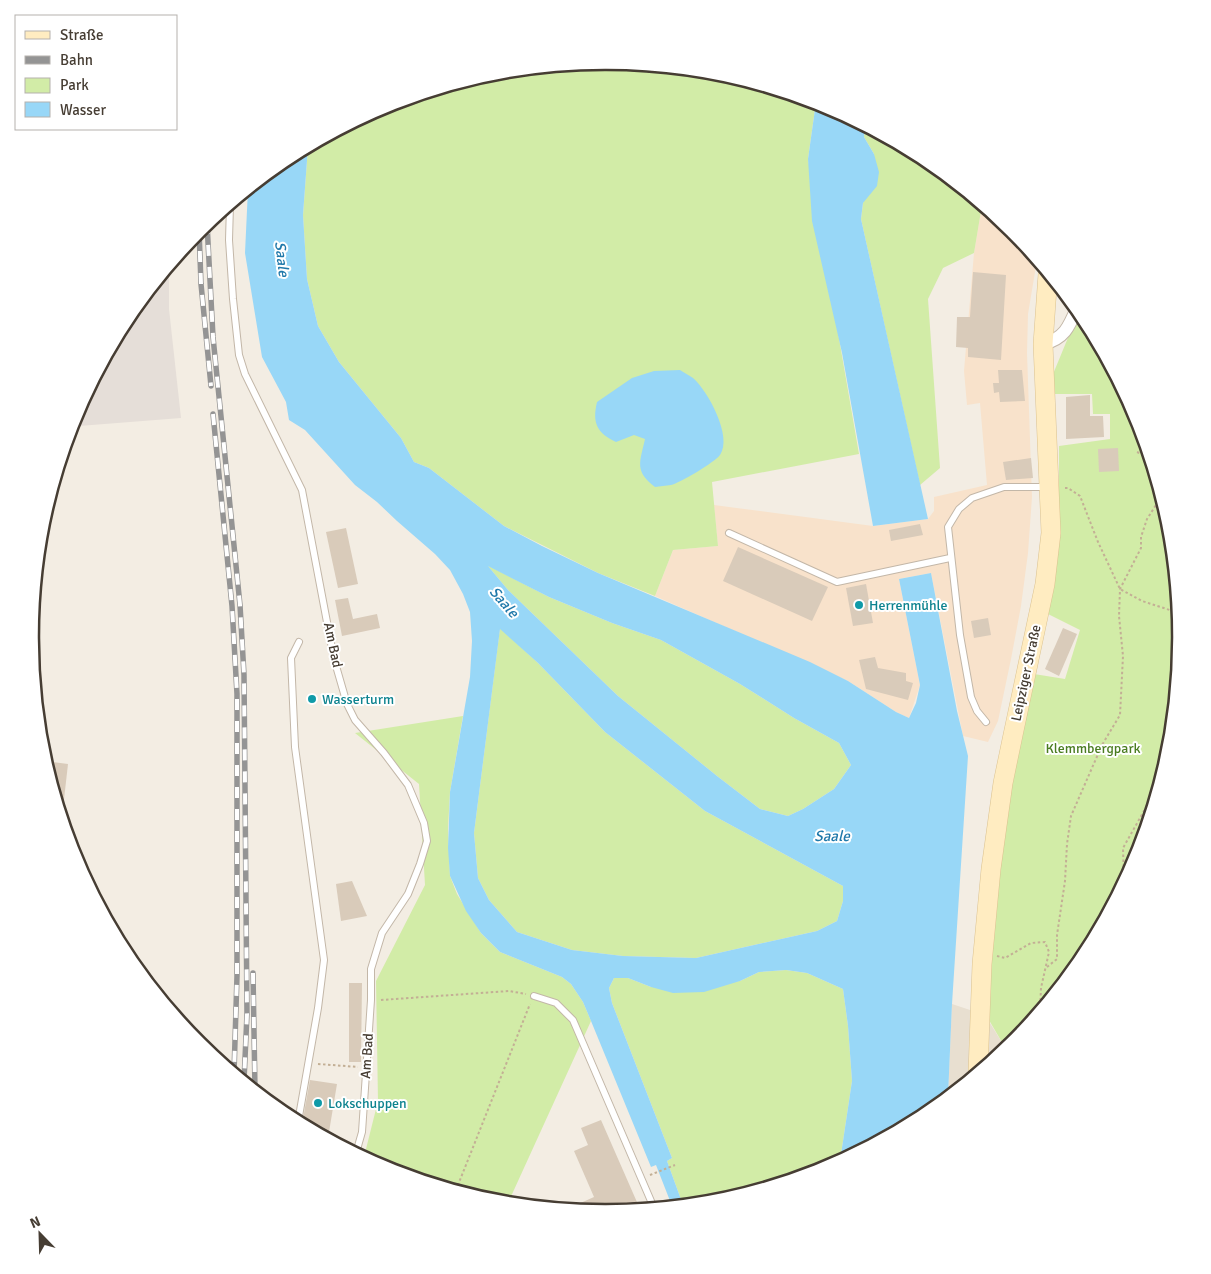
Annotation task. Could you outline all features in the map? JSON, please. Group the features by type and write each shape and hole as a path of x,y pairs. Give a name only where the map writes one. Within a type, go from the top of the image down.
{"street":[{"name":"Leipziger Straße","path":"978,1064 983,951 991,869 1003,783 1045,584 1051,533 1043,344 1047,282"},
{"path":"1043,344 1054,341 1066,331 1073,316"}],"lane":[{"name":"Am Bad","path":"230,213 228,240 239,355 245,374 302,490 334,659 348,704 355,720 408,785 424,823 427,841 408,894 382,933 371,969 371,1000 362,1132 358,1146"},
{"path":"986,722 977,711 971,697 960,635 948,527 959,509 972,498 1004,487 1050,487"},
{"path":"729,533 837,582 950,558"},
{"path":"299,642 291,658 295,747 324,960 318,1008 299,1113"},
{"path":"534,996 556,1003 573,1020 651,1202"}],"path":[{"path":"1137,452 1142,454"},
{"path":"1080,496 1098,542 1120,589 1142,601 1171,610"},
{"path":"1047,967 1058,959 1058,935 1065,881 1066,844 1071,816 1102,746 1120,715 1123,656 1119,616 1120,589 1141,548 1141,537 1147,519 1156,504"},
{"path":"1124,866 1123,848 1145,808"},
{"path":"983,951 1005,958 1031,943 1045,942 1049,952 1041,1000"},
{"path":"371,1000 509,991 534,996 458,1184"},
{"path":"308,1063 366,1067"},
{"path":"658,1172 675,1165"}],"shaded area":[{"path":"981,213 1036,268 1028,314 1027,353 1032,497 1028,553 1021,606 998,721 988,742 963,736 931,573 899,579 920,685 909,718 896,712 848,681 655,596 673,550 718,546 714,505 873,526 928,519 934,511 934,497 987,485 980,403 967,405 964,371 974,253"},
{"path":"169,276 169,309 181,418 80,426 97,386 115,354 134,322"},
{"path":"952,1004 985,1015 1002,1042 948,1089"}],"green space":[{"path":"568,71 643,71 716,81 788,100 815,110 808,159 859,454 712,482 718,546 673,550 655,596 598,573 504,526 429,468 414,462 401,438 339,362 318,326 307,279 303,215 307,155 322,146 389,113 423,100 495,81"},
{"path":"864,133 889,146 920,166 951,187 981,213 974,253 943,268 928,299 940,468 920,485 861,219 874,154 864,137"},
{"name":"Klemmbergpark","path":"1075,320 1114,386 1129,420 1153,490 1161,526 1171,600 1171,674 1161,748 1153,784 1129,854 1114,888 1077,952 1032,1011 1002,1042 986,1015 989,963 1011,780 1034,674 1065,679 1080,630 1046,613 1059,526 1059,446 1110,439 1110,414 1093,414 1092,394 1052,394 1051,379"},
{"path":"487,565 549,597 612,623 661,640 839,743 851,765 834,789 803,809 788,816 760,809 618,696 508,590"},
{"path":"500,628 538,663 605,732 705,811 843,886 843,901 837,921 817,931 696,958 623,956 572,950 517,932 489,900 478,878 474,833"},
{"path":"463,716 450,792 448,829 450,876 457,894 481,933 500,952 562,977 571,984 583,1002 591,1021 511,1196 423,1174 366,1150 378,1101 376,981 425,885 419,784 355,733"},
{"path":"786,970 807,973 843,989 852,1081 841,1152 788,1174 716,1193 681,1199 667,1161 672,1158 612,1003 609,988 614,978 628,978 651,987 740,981 759,972"}],"water":[{"path":"815,110 864,133 864,137 874,154 879,172 877,186 863,203 861,219 928,519 873,526 842,353 812,221 808,159"},
{"name":"Saale","path":"307,155 303,215 307,279 318,326 339,362 401,438 414,462 429,468 504,526 542,546 598,573 810,662 848,681 896,712 909,718 916,703 920,685 899,579 931,573 957,711 968,756 948,1089 889,1128 841,1152 852,1081 843,989 807,973 786,970 759,972 740,981 704,992 673,993 628,978 614,978 609,988 612,1003 672,1158 667,1161 681,1199 670,1200 656,1165 651,1167 583,1002 571,984 562,977 500,952 481,933 466,911 450,876 448,848 450,792 470,677 472,641 470,612 450,570 435,554 355,485 305,430 289,420 286,402 262,357 245,253 248,198 260,187","holes":["488,566 549,597 612,623 661,640 839,743 851,765 834,789 803,809 788,816 760,809 618,696 508,590","500,629 538,663 605,732 705,811 843,886 843,901 837,921 817,931 696,958 623,956 572,950 517,932 489,900 478,878 474,833"]},
{"path":"680,370 699,384 712,403 721,426 723,447 717,458 697,472 671,485 655,487 641,471 640,460 645,439 634,435 616,442 604,435 596,422 597,402 632,378 654,371"}],"building":[{"path":"973,272 1006,275 1001,360 968,357 968,348 956,347 957,317 970,317"},
{"path":"998,370 1022,370 1025,401 1000,402 999,392 994,393 993,383 999,383"},
{"path":"1090,395 1090,416 1103,416 1104,437 1066,439 1066,397"},
{"path":"1118,448 1119,471 1099,472 1098,449"},
{"path":"1031,458 1033,478 1006,480 1003,462"},
{"path":"920,524 923,535 891,541 889,530"},
{"path":"346,528 358,584 338,588 326,532"},
{"path":"738,547 828,587 812,621 723,581"},
{"name":"Herrenmühle","path":"866,584 873,623 853,626 846,588"},
{"path":"348,598 353,619 377,614 380,628 342,636 335,600"},
{"path":"988,618 991,635 974,638 971,621"},
{"path":"1063,628 1077,634 1059,676 1045,669"},
{"path":"875,657 878,668 906,673 906,681 913,683 908,700 866,689 859,660"},
{"path":"53,762 68,764 64,802"},
{"path":"352,881 367,916 341,921 336,884"},
{"path":"349,983 362,983 361,1062 349,1062"},
{"name":"Lokschuppen","path":"310,1080 337,1084 329,1132 303,1116"},
{"path":"601,1120 637,1203 580,1203 594,1197 574,1151 588,1145 581,1128"}],"railway":[{"path":"208,234 213,337 240,605 244,675 247,1014 244,1074"},
{"path":"199,242 201,284 211,386"},
{"path":"213,414 232,606 237,694 237,976 234,1065"},
{"path":"253,973 255,1083"}],"place":[{"name":"Herrenmühle","path":"859,605"},
{"name":"Wasserturm","path":"312,699"},
{"name":"Lokschuppen","path":"318,1103"}]}
